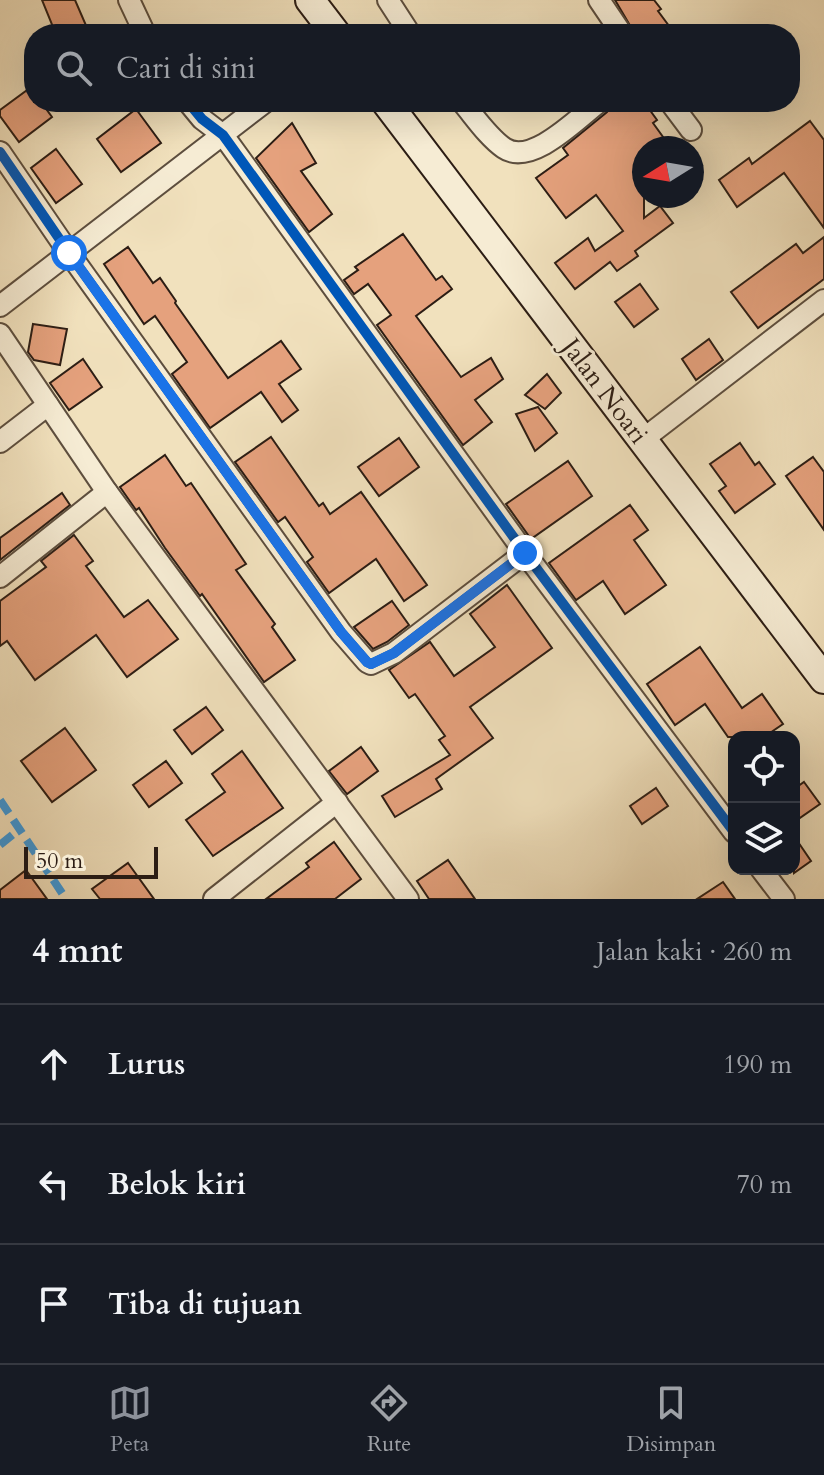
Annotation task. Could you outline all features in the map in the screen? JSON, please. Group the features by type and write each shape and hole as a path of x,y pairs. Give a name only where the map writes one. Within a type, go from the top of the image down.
{"street":[{"path":"129,0 140,24"},
{"path":"310,0 328,24"},
{"path":"388,0 404,24"},
{"path":"599,0 615,24"},
{"path":"196,112 223,135 525,553 728,824"},
{"path":"0,306 252,112"},
{"name":"Jalan Noari","path":"397,112 824,679"},
{"path":"471,112 502,147 520,152 540,147 586,112"},
{"path":"678,112 691,130"},
{"path":"0,152 341,632 367,662 371,664 394,653 525,553"},
{"path":"642,440 824,300"},
{"path":"0,334 107,492 408,899"},
{"path":"0,442 48,405"},
{"path":"0,577 107,492"},
{"path":"214,899 337,802"},
{"path":"766,875 784,899"}],"building":[{"path":"42,0 75,0 85,24 52,24"},
{"path":"615,0 654,0 668,24 629,24"},
{"path":"24,92 24,112 48,112 52,117 19,142 0,116 0,110"},
{"path":"132,112 138,112 161,143 121,172 97,139"},
{"path":"607,112 651,112 657,120 653,123 662,136 632,136 632,208 644,208 644,218 662,208 673,223 635,251 638,256 617,271 610,262 575,289 555,263 588,238 595,251 623,231 596,195 566,218 536,178 568,155 563,148"},
{"path":"810,121 824,140 824,228 784,173 737,207 719,180 749,158 752,164"},
{"path":"292,123 316,163 301,171 332,214 309,232 256,158"},
{"path":"56,149 82,184 56,203 31,168"},
{"path":"403,234 436,280 442,276 452,289 416,316 461,377 491,358 503,379 475,400 492,422 463,445 377,325 391,315 368,284 354,294 344,280 358,270 355,267"},
{"path":"824,237 824,279 758,328 731,292 796,244 803,253"},
{"path":"128,247 153,283 160,278 228,378 281,341 301,369 279,384 298,410 282,422 261,392 210,428 172,374 187,362 155,316 144,324 104,264"},
{"path":"640,284 658,309 634,327 615,302"},
{"path":"33,324 67,329 60,365 34,360 28,352"},
{"path":"709,339 723,360 696,380 682,359"},
{"path":"83,359 102,387 69,410 50,383"},
{"path":"547,374 561,393 545,409 525,395"},
{"path":"538,407 557,433 535,451 516,414"},
{"path":"271,437 319,506 323,503 330,514 361,492 427,585 404,601 376,559 329,593 307,562 313,557 285,517 278,522 235,462"},
{"path":"399,438 419,467 379,496 358,467"},
{"path":"740,443 755,465 759,462 775,484 735,513 719,491 726,486 710,464"},
{"path":"165,455 186,486 191,483 246,564 236,570 275,624 272,627 295,660 264,682 139,508 136,510 120,487"},
{"path":"813,457 824,472 824,530 786,476"},
{"path":"568,461 592,496 531,539 506,504"},
{"path":"62,493 70,505 0,560 0,538"},
{"path":"630,505 648,530 634,540 666,585 625,614 603,581 576,600 549,563"},
{"path":"74,535 93,561 86,566 124,617 148,600 178,639 127,677 96,635 35,680 7,641 0,646 0,601 46,567 41,561"},
{"path":"507,585 552,648 470,707 493,738 436,779 442,789 395,817 382,796 450,755 439,740 445,736 415,694 409,698 389,670 430,642 454,676 495,647 470,614"},
{"path":"392,601 409,625 373,649 354,627"},
{"path":"700,647 742,708 762,694 783,724 773,731 728,731 728,737 705,704 675,725 647,684"},
{"path":"206,707 223,730 192,754 174,730"},
{"path":"65,728 96,770 52,802 21,761"},
{"path":"361,747 378,771 347,794 329,771"},
{"path":"242,751 283,808 213,856 186,820 225,792 212,774"},
{"path":"166,761 182,783 149,807 133,785"},
{"path":"804,782 820,804 800,818 800,803 800,785"},
{"path":"656,788 668,806 642,824 630,806"},
{"path":"334,842 361,879 335,899 266,899 309,867 306,863"},
{"path":"800,845 811,861 800,869"},
{"path":"448,860 475,899 429,899 417,881"},
{"path":"128,863 154,899 100,899 92,889"},
{"path":"26,870 47,899 0,899 0,890"},
{"path":"723,882 735,899 697,899"}],"marked path":[{"path":"0,800 66,899"},
{"path":"0,845 21,828"}],"cycle path":[{"path":"196,112 223,135 525,553 728,824"},
{"path":"0,152 341,632 367,662 371,664 394,653 525,553"}],"route":[{"path":"69,253 341,632 367,662 371,664 394,653 525,553"}]}
